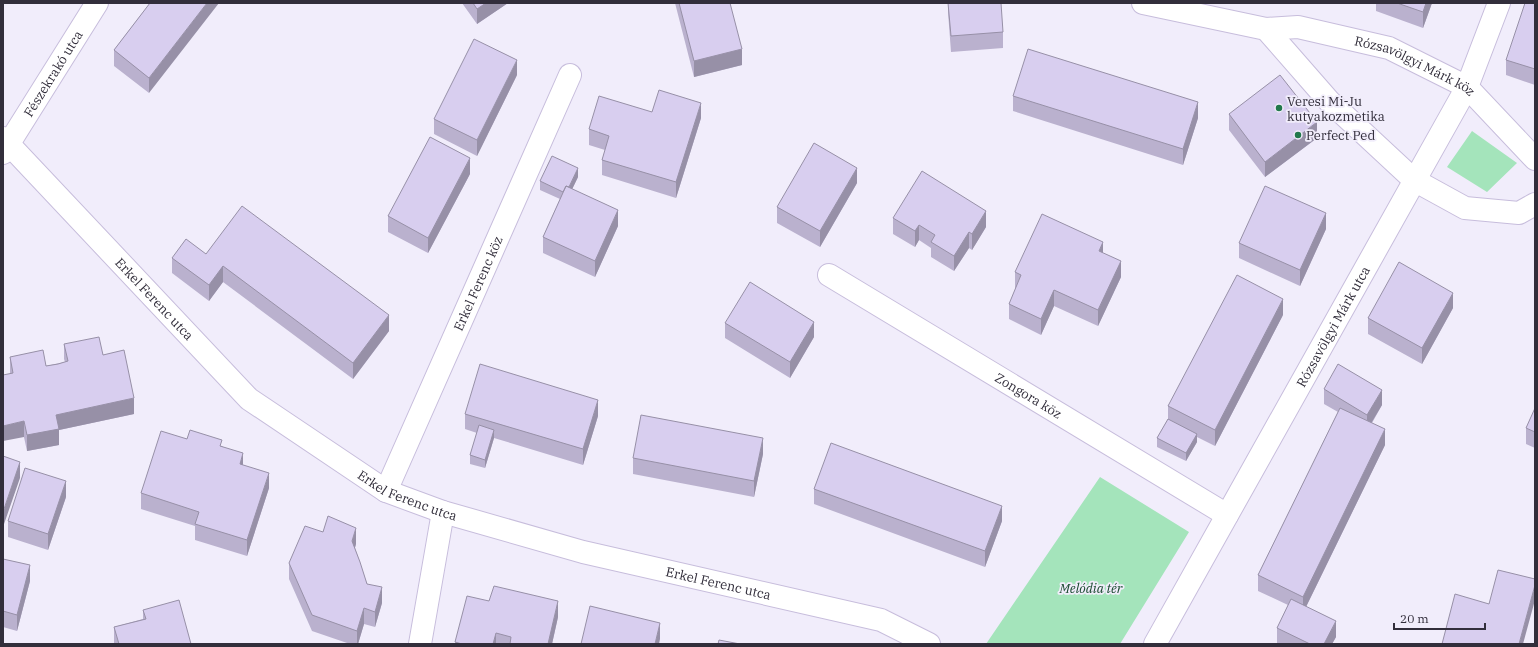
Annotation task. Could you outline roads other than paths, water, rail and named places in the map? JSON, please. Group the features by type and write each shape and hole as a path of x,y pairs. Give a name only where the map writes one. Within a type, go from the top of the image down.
{"street":[{"name":"Fészekrakó utca","path":"5,144 97,3"},
{"name":"Rózsavölgyi Márk köz","path":"1143,3 1266,29 1298,27 1389,48 1467,87 1535,159"},
{"name":"Rózsavölgyi Márk utca","path":"1156,644 1467,87 1499,3"},
{"path":"1266,29 1329,101 1414,180 1465,208 1519,214 1535,204"},
{"name":"Erkel Ferenc köz","path":"386,491 570,74"},
{"name":"Erkel Ferenc utca","path":"5,144 249,399 386,491 443,512 582,552 881,620 929,644"},
{"name":"Zongora köz","path":"829,275 1227,515"},
{"path":"420,644 443,512"}],"place":[{"name":"Veresi Mi-Ju kutyakozmetika","path":"1279,108"},
{"name":"Perfect Ped","path":"1298,135"}],"park label":[{"name":"Melódia tér","path":"1091,588"}]}
